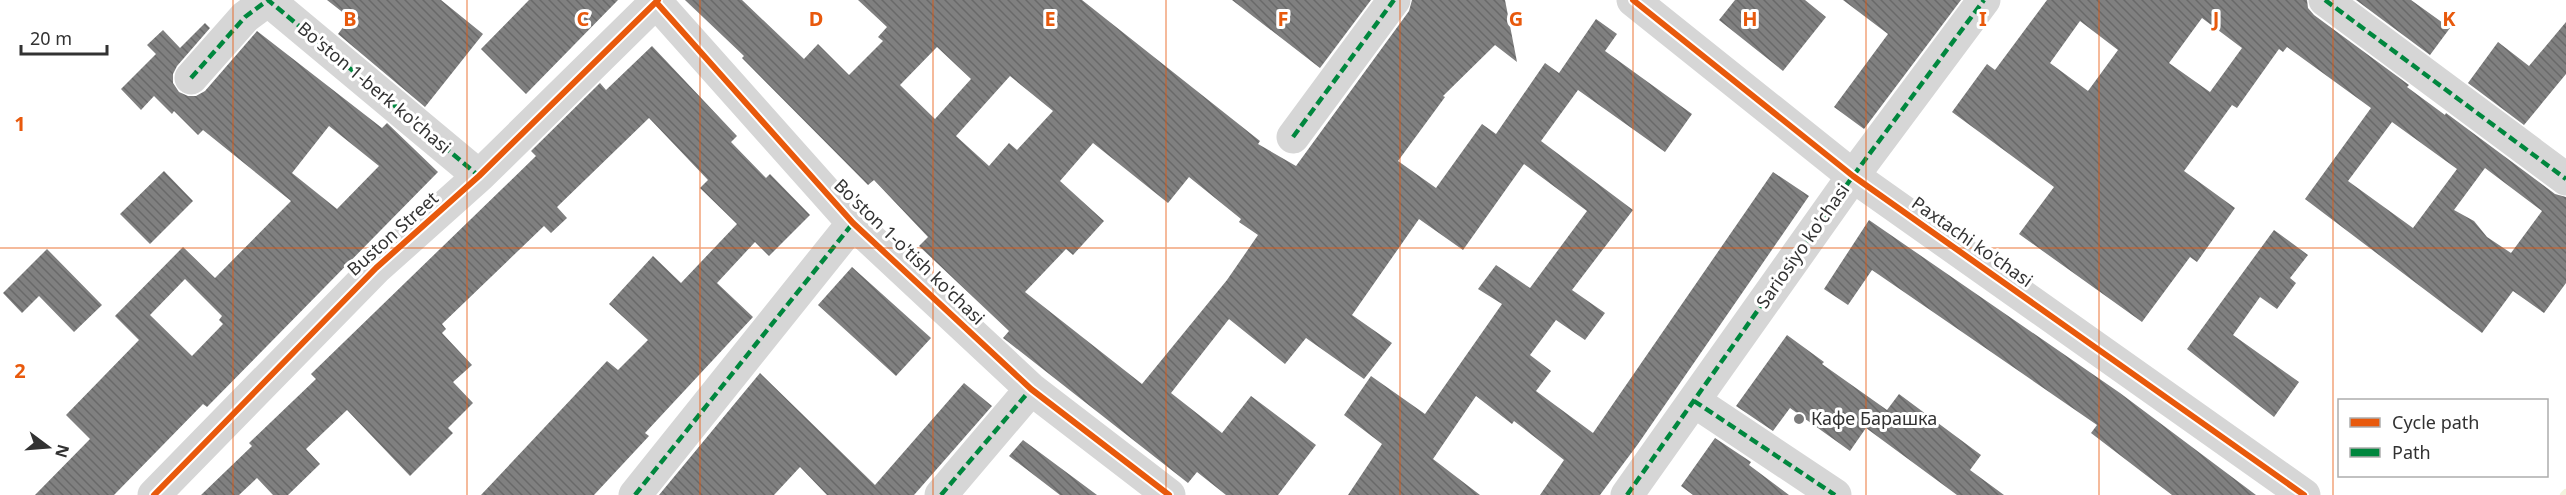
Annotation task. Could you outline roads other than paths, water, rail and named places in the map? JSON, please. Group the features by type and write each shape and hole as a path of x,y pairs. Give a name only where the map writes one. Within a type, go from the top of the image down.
{"street":[{"path":"191,78 245,17 268,0"},
{"name":"Bo'ston 1-berk ko'chasi","path":"268,0 479,176"},
{"path":"1293,137 1394,0"},
{"name":"Paxtachi ko'chasi","path":"1633,0 1853,176 2304,495"},
{"name":"Sariosiyo ko'chasi","path":"1627,495 1853,176 1984,0"},
{"path":"2325,0 2566,179"},
{"name":"Buston Street","path":"154,495 376,268 479,176 657,1"},
{"name":"Bo'ston 1-o'tish ko'chasi","path":"657,1 853,223 1031,389 1168,495"},
{"path":"635,495 853,223"},
{"path":"941,495 1031,389"},
{"path":"1694,401 1835,495"}],"place":[{"name":"Кафе Барашка","path":"1799,419"}]}
